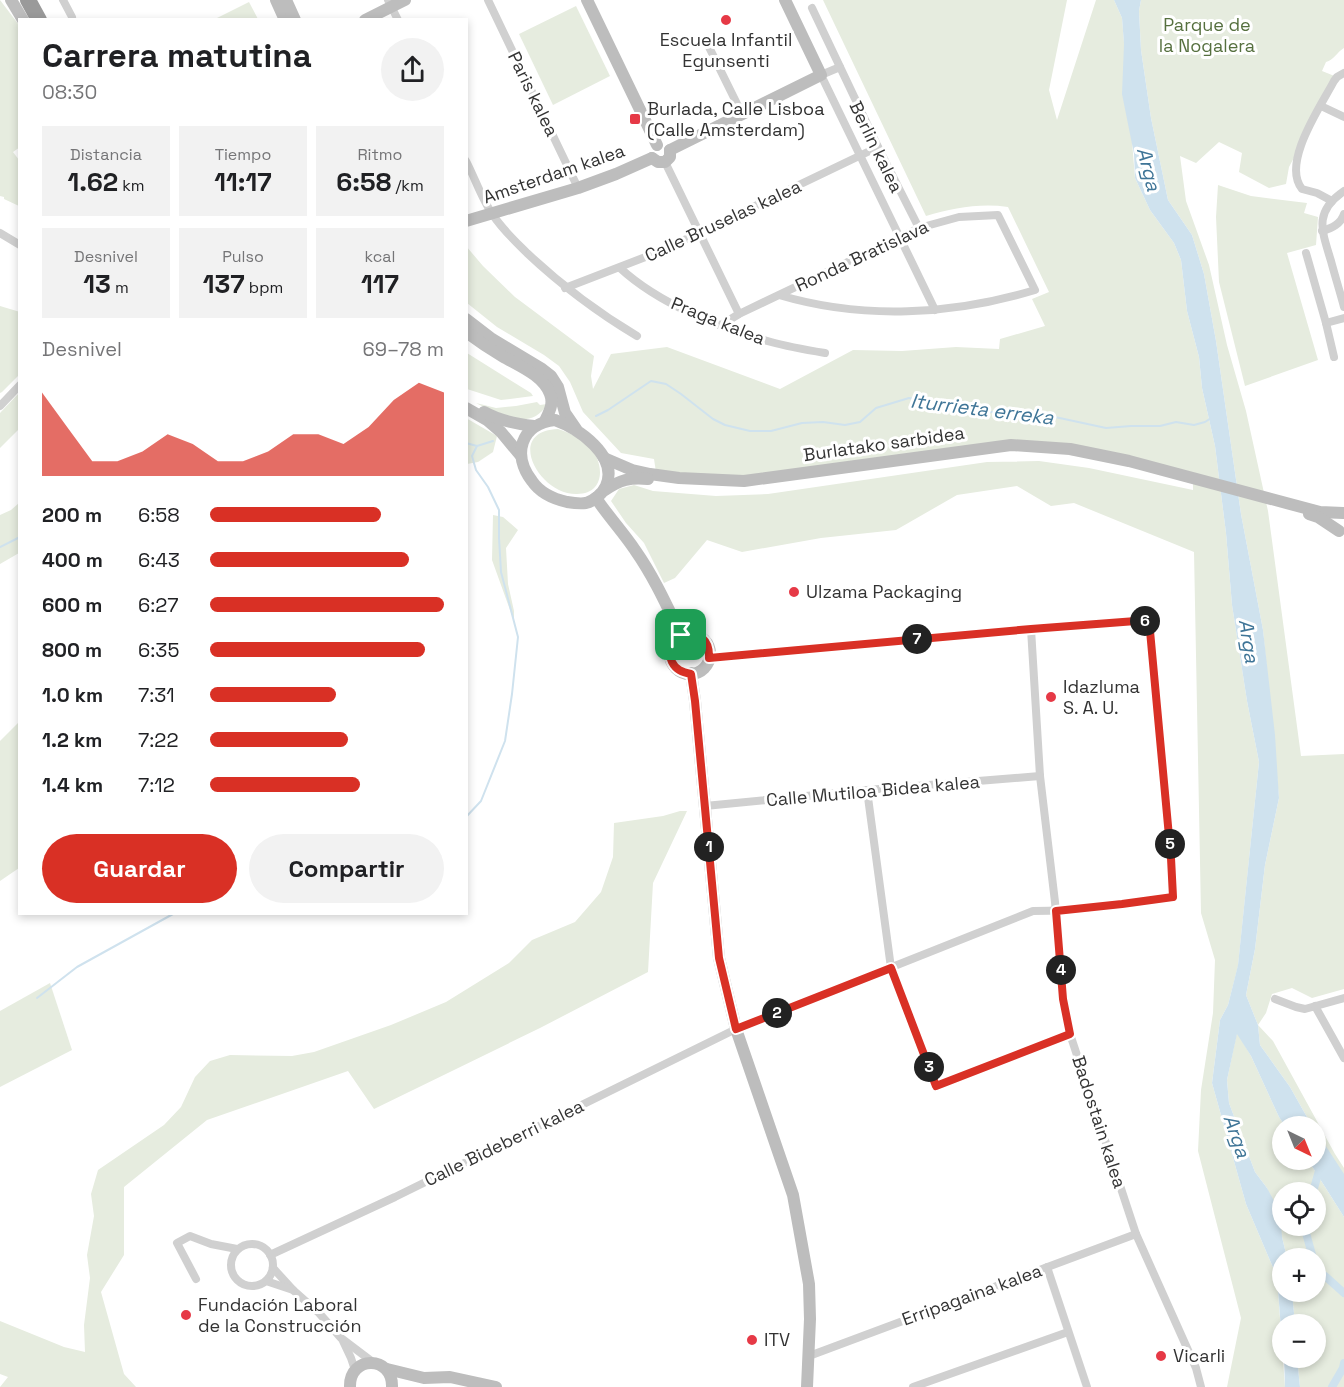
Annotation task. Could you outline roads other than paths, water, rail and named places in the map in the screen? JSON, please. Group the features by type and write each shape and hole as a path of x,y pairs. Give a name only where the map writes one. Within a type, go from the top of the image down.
{"highway":[{"path":"28,0 38,18"}],"main road":[{"path":"11,0 22,18"},
{"path":"17,0 28,18"},
{"path":"22,0 33,18"},
{"path":"276,0 284,18"},
{"path":"286,0 294,18"},
{"path":"368,18 390,3 405,0"},
{"path":"587,0 657,145"},
{"name":"Berlin kalea","path":"785,0 821,75"},
{"path":"668,156 664,144 657,145 652,150 652,158 658,162 742,114 821,75"},
{"name":"Amsterdam kalea","path":"468,220 578,188 652,158"},
{"path":"468,321 551,376 558,387 565,413 576,430"},
{"path":"468,333 526,369 544,383 550,395 552,404 540,424 525,434 521,456"},
{"path":"468,404 514,424 540,424 555,420 576,430 596,447 604,458 609,479 600,494 586,503 559,500 543,492 532,482 521,456 501,432 487,420 468,409"},
{"name":"Burlatako sarbidea","path":"604,458 632,470 650,474 744,481 1011,445 1070,449 1129,460 1277,503 1318,517 1342,535"},
{"name":"Burlatako sarbidea","path":"600,494 618,482 628,479 645,478 704,484 768,484 1009,451 1095,458 1187,478"},
{"path":"600,494 607,514 634,549 660,589 681,635"},
{"name":"Burlatako sarbidea","path":"1277,503 1320,512 1344,512"},
{"path":"1342,535 1338,523 1344,512"},
{"path":"694,634 705,640 708,645 709,658 702,669 691,674 684,673 673,665 670,651 681,635 694,634"},
{"path":"691,674 719,958 736,1029 793,1195 809,1284 807,1387"},
{"path":"350,1387 351,1375 355,1370 364,1364 374,1363 387,1370 392,1380 392,1387"},
{"path":"387,1370 424,1378 450,1377 496,1387"},
{"path":"416,1387 430,1383 479,1387"}],"street":[{"path":"63,0 72,17"},
{"name":"Paris kalea","path":"488,0 578,188"},
{"path":"390,3 397,18"},
{"path":"812,8 919,228"},
{"path":"707,44 742,114"},
{"path":"821,75 840,67"},
{"path":"1332,201 1317,193 1302,189 1299,185 1297,166 1299,149 1336,77 1344,74"},
{"name":"Berlin kalea","path":"821,75 935,310"},
{"path":"1321,106 1344,117"},
{"name":"Calle Bruselas kalea","path":"565,288 650,256 700,234 878,147"},
{"path":"668,156 700,234 739,314"},
{"path":"468,165 492,214 505,230 565,288 637,336"},
{"path":"1344,191 1328,206 1322,231 1344,307"},
{"name":"Ronda Bratislava","path":"722,325 739,314 900,236 959,217 998,215 1035,290 986,303 935,310 896,312 855,310 810,304 779,295"},
{"path":"1322,231 1330,229 1343,218"},
{"path":"0,233 18,244"},
{"path":"1306,253 1334,357"},
{"name":"Praga kalea","path":"620,268 633,280 660,297 722,325 773,343 825,353"},
{"path":"1326,323 1344,318"},
{"path":"1,403 18,387"},
{"name":"Calle Bideberri kalea","path":"270,1255 395,1197 736,1029 1033,911 1056,911 1173,897 1149,620 1031,629"},
{"path":"709,658 1031,629"},
{"name":"Badostain kalea","path":"1031,629 1040,776 1056,911 1063,999 1070,1034 1136,1234 1196,1368 1201,1387"},
{"name":"Calle Mutiloa Bidea kalea","path":"705,806 1040,776"},
{"path":"867,790 891,968 936,1086 1070,1034"},
{"path":"1275,999 1296,1008 1305,1009 1344,998"},
{"path":"1315,1006 1344,1058"},
{"name":"Erripagaina kalea","path":"809,1356 1136,1234"},
{"path":"196,1279 177,1243 190,1236 237,1250"},
{"path":"211,1244 231,1259"},
{"path":"249,1244 255,1244 270,1255 273,1268 266,1281 253,1286 240,1283 235,1279 231,1259 237,1250 249,1244"},
{"path":"1047,1267 1087,1387"},
{"path":"273,1268 341,1338 374,1363"},
{"path":"266,1281 293,1290"},
{"path":"913,1387 1068,1332"},
{"path":"341,1338 355,1370"}],"water":[{"name":"Arga","path":"1114,0 1141,0 1139,11 1141,50 1151,118 1168,200 1192,235 1204,274 1241,514 1263,630 1275,735 1279,798 1265,865 1255,949 1246,995 1258,1025 1260,1045 1290,1087 1306,1116 1279,1116 1251,1056 1237,1034 1227,1080 1229,1103 1255,1172 1272,1197 1272,1236 1282,1236 1285,1248 1272,1248 1272,1265 1246,1204 1212,1083 1220,1020 1228,1005 1238,965 1259,762 1232,605 1215,446 1202,388 1199,357 1187,311 1181,260 1174,243 1150,210 1135,178 1134,154 1122,94 1124,44 1122,18"},
{"path":"1326,1146 1344,1174 1344,1217 1326,1188 1326,1182 1322,1182 1314,1170 1326,1170"},
{"path":"1279,1302 1293,1302 1294,1314 1280,1314"},
{"path":"1284,1368 1298,1368 1300,1387 1285,1387"}],"waterway":[{"name":"Iturrieta erreka","path":"596,416 651,381 666,384 713,419 725,425 750,431 771,431 802,423 823,422 845,425 860,422 876,408 909,398 968,412 1006,412 1055,417 1106,428 1160,426 1176,422 1194,425 1211,418"},
{"name":"Iturrieta erreka","path":"468,444 477,446 493,441"},
{"path":"468,815 481,801 505,741 518,637 501,572 499,510 488,487 476,470 472,456 477,446"},
{"name":"Iturrieta erreka","path":"0,547 18,538"},
{"path":"37,998 77,967 171,915"},
{"path":"1316,1182 1319,1170"},
{"path":"1307,1236 1310,1248"},
{"path":"1326,1277 1344,1293"},
{"path":"1332,1387 1344,1363"}],"place":[{"name":"Escuela Infantil Egunsenti","path":"726,20"},
{"name":"Burlada, Calle Lisboa (Calle Amsterdam)","path":"635,119"},
{"name":"Ulzama Packaging","path":"794,592"},
{"name":"Idazluma S. A. U.","path":"1051,697"},
{"name":"Fundación Laboral de la Construcción","path":"186,1315"},
{"name":"ITV","path":"752,1340"},
{"name":"Vicarli","path":"1161,1356"}],"park label":[{"name":"Parque de la Nogalera","path":"1207,36"}]}
